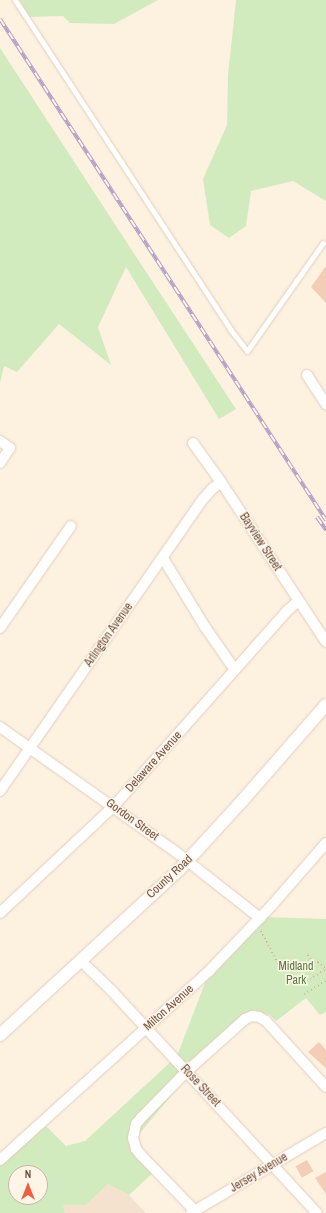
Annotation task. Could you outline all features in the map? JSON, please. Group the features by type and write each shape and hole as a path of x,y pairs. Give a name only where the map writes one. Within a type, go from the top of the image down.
{"street":[{"path":"307,375 326,404"},
{"path":"0,441 10,448 0,462"},
{"name":"Bayview Street","path":"193,443 221,482 326,642"},
{"name":"Arlington Avenue","path":"0,791 204,498 221,482"},
{"path":"0,628 71,526"},
{"path":"163,558 205,627 235,670"},
{"name":"Delaware Avenue","path":"0,913 113,806 287,611 298,601"},
{"name":"County Road","path":"0,1035 187,861 326,705"},
{"name":"Gordon Street","path":"0,727 113,806 260,918"},
{"name":"Milton Avenue","path":"0,1160 210,970 260,918 326,843"},
{"name":"Rose Street","path":"81,960 273,1164 317,1213"},
{"path":"193,1212 136,1149 133,1138 136,1124 186,1072 236,1026 252,1016 259,1017 266,1021 326,1087"},
{"name":"Jersey Avenue","path":"193,1212 326,1133"}],"lane":[{"path":"15,0 230,329 247,351 323,243"}],"path":[{"path":"266,939 283,972"},
{"path":"308,955 313,963 318,962 326,969 310,979"},
{"path":"304,994 326,981"}],"shaded area":[{"path":"108,1184 129,1195 146,1213 65,1213 62,1205 86,1205"}],"green space":[{"path":"19,0 158,0 114,24 70,23 63,16 30,17"},
{"path":"236,0 326,0 326,201 293,181 251,191 246,226 229,238 210,225 203,179 227,125 228,75"},
{"path":"0,48 236,409 219,419 126,267 98,327 111,365 59,324 17,372 4,366 0,383"},
{"name":"Midland Park","path":"264,917 326,919 326,1012 320,1015 306,998 276,1021 270,1015 254,1010 257,1015 190,1073 135,1139 157,1169 129,1195 108,1184 86,1205 63,1205 65,1213 0,1213 0,1158 44,1124 66,1146 85,1141 177,1056 208,975"}],"building":[{"path":"326,266 326,303 311,287"},
{"path":"319,1042 326,1050 326,1068 308,1052"},
{"path":"307,1160 313,1171 302,1178 296,1166"},
{"path":"326,1172 326,1194 315,1178"}],"railway":[{"path":"0,19 326,520"},
{"path":"317,517 326,530"}]}
